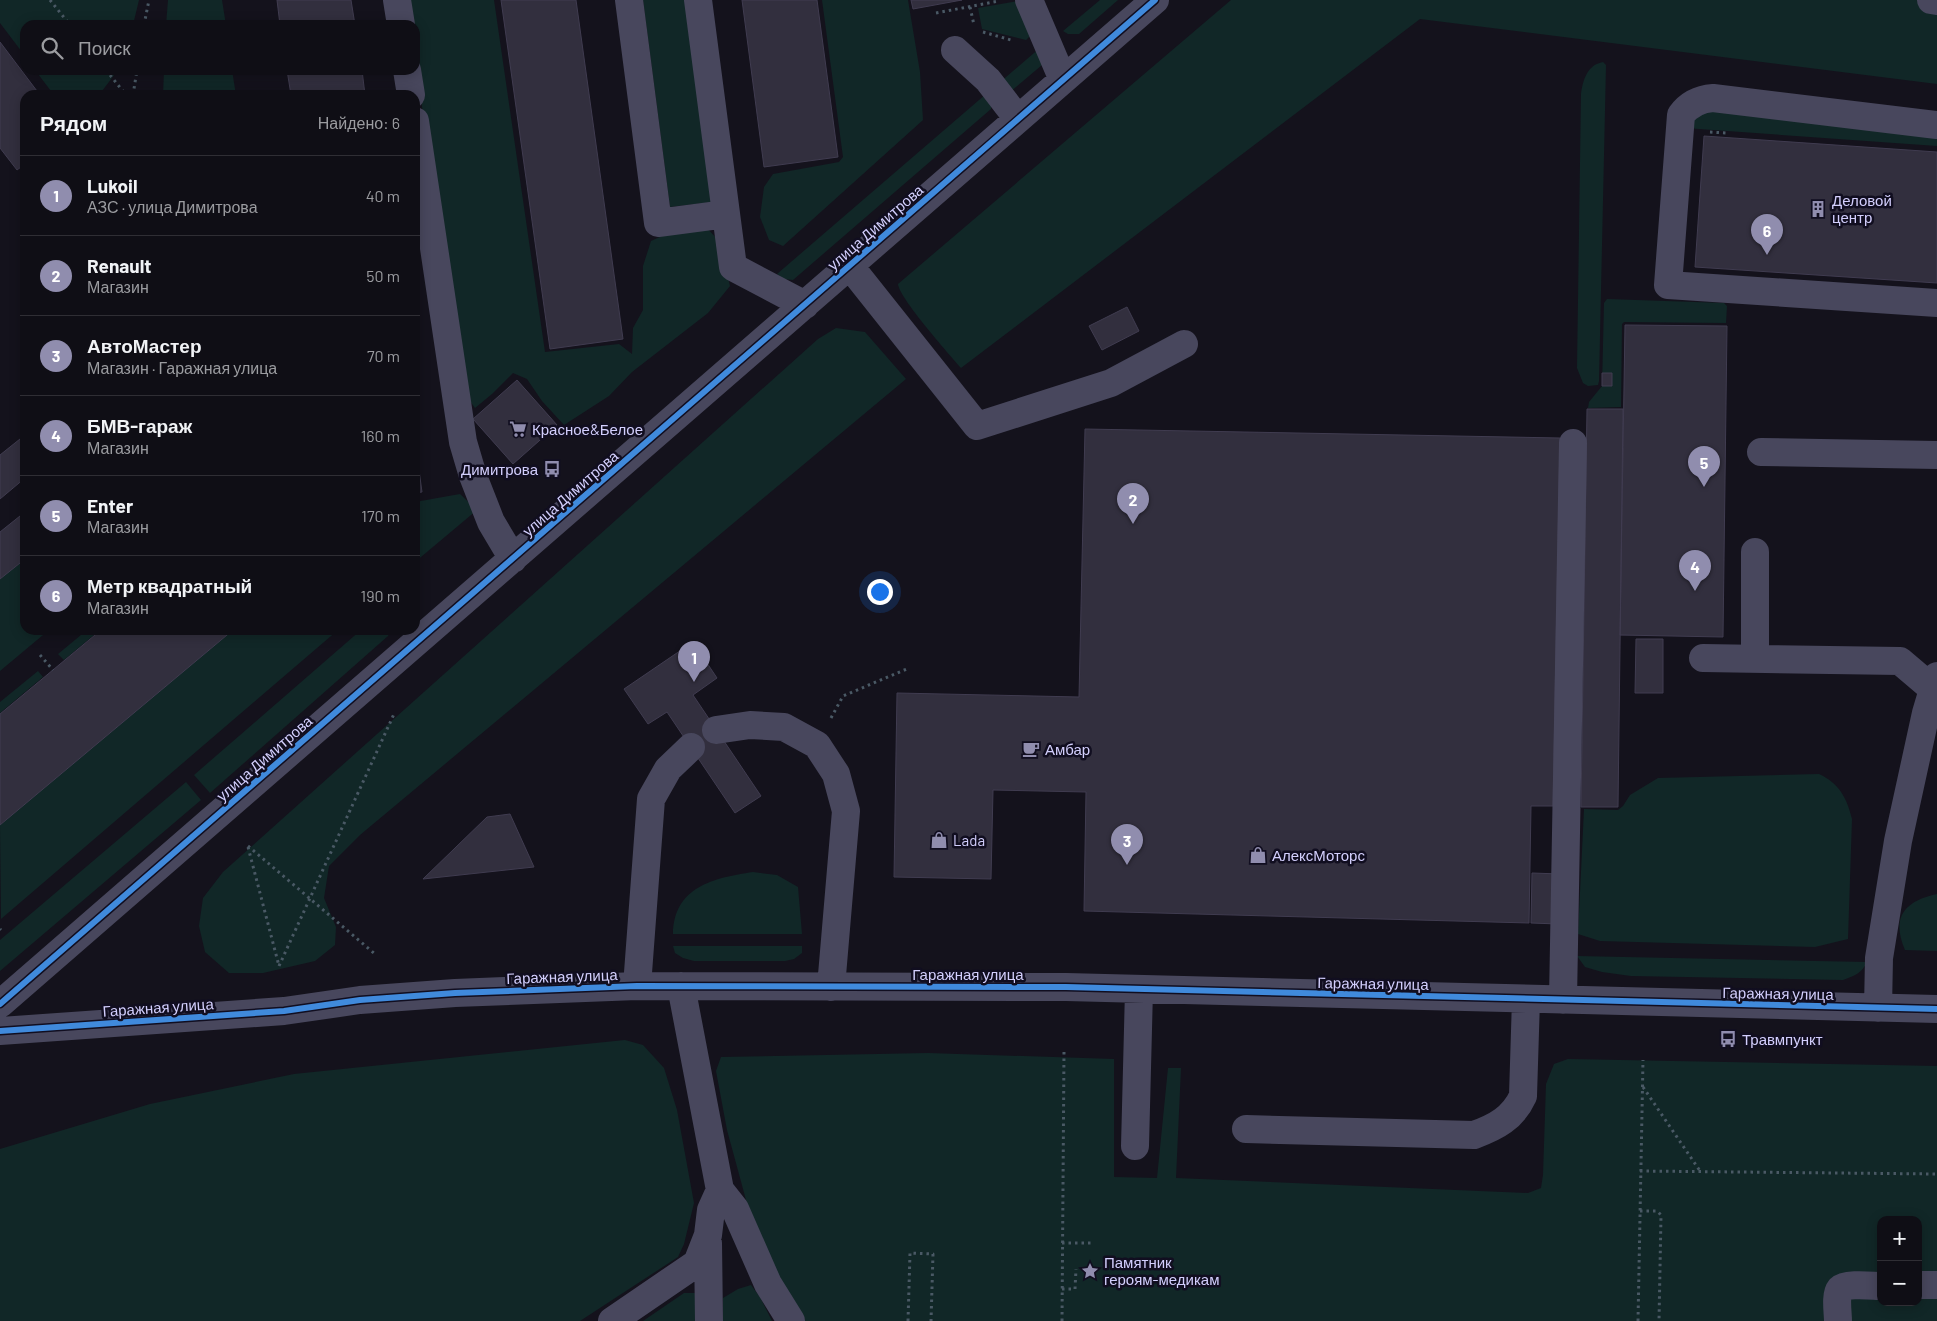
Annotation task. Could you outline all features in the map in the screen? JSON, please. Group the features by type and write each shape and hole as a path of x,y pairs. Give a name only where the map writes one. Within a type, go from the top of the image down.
{"street":[{"path":"397,0 400,20"},
{"path":"629,0 658,223 726,214"},
{"path":"698,0 733,267 805,305"},
{"path":"1029,0 1063,80"},
{"name":"улица Димитрова","path":"0,1004 1156,0"},
{"path":"1931,0 1937,1"},
{"path":"955,50 988,80 1018,119"},
{"path":"409,75 410,90"},
{"path":"1937,125 1713,98 1702,99 1685,110 1681,115 1668,285 1937,303"},
{"path":"420,154 463,442 473,476 491,522 513,559"},
{"path":"849,265 977,426 1111,384 1184,344"},
{"path":"1563,1000 1573,443"},
{"path":"1761,452 1937,455"},
{"path":"1755,552 1755,658"},
{"path":"1703,658 1900,661 1935,682 1898,841 1879,958 1878,1008"},
{"path":"716,730 750,725 784,727 817,745 836,774 846,811 831,987"},
{"path":"636,986 651,799 668,769 691,747"},
{"name":"Гаражная улица","path":"0,1031 284,1011 360,1000 455,993 636,986 1066,987 1937,1009"},
{"path":"681,986 720,1190 735,1209 768,1284 791,1321"},
{"path":"1135,1146 1139,990"},
{"path":"1246,1129 1474,1135 1494,1128 1518,1107 1523,1096 1526,999"},
{"path":"709,1321 708,1235 711,1210 720,1190"},
{"path":"612,1321 697,1263 708,1235"},
{"path":"1922,1285 1937,1285"},
{"path":"1838,1321 1838,1294 1840,1289 1846,1286 1877,1286"}],"path":[{"path":"50,0 66,20"},
{"path":"145,20 149,0"},
{"path":"936,13 1004,0"},
{"path":"970,6 976,31 1020,42"},
{"path":"110,75 122,90"},
{"path":"134,90 135,75"},
{"path":"40,655 53,670"},
{"path":"817,745 843,696 909,668"},
{"path":"375,954 310,898 248,846 279,966 310,898 394,714"},
{"path":"1062,1321 1064,1051"},
{"path":"1638,1321 1643,1060"},
{"path":"1642,1087 1700,1172"},
{"path":"1640,1171 1937,1174"},
{"path":"1640,1211 1657,1211 1661,1215 1659,1321"},
{"path":"1062,1243 1092,1243"},
{"path":"908,1321 910,1253 934,1254 931,1321"},
{"path":"1062,1289 1076,1289 1076,1269"}],"green space":[{"path":"0,0 139,0 134,20 20,20 20,49 0,23"},
{"path":"168,0 222,0 225,20 166,20"},
{"path":"406,0 494,0 545,352 619,344 632,354 633,328 643,310 643,266 651,241 673,231 706,227 719,241 730,286 708,313 632,372 609,396 564,425 542,401 527,379 513,373 475,408 464,393 417,75 420,75 420,20 409,20"},
{"path":"643,0 686,0 712,202 670,207"},
{"path":"822,0 908,0 920,72 923,120 783,246 769,240 760,217 764,187 773,174 839,162 843,157"},
{"path":"1100,0 1118,0 1079,34 1068,34 1063,31"},
{"path":"1231,0 1937,0 1937,84 1420,19 961,368 915,313 898,284"},
{"path":"1018,1 1031,35 1026,40 982,29 978,8"},
{"path":"1041,47 1042,65 1009,93 999,83"},
{"path":"1603,62 1606,65 1599,381 1598,385 1588,386 1583,383 1577,368 1581,94 1587,74 1593,66"},
{"path":"39,75 114,75 103,90 50,90"},
{"path":"164,75 233,75 235,90 163,90"},
{"path":"986,94 991,109 793,280 784,279 777,274"},
{"path":"1692,110 1937,128 1937,146 1685,128"},
{"path":"1607,299 1724,303 1727,306 1726,323 1624,322 1622,324 1621,407 1588,408 1589,402 1602,386 1604,303"},
{"path":"836,328 865,332 906,379 360,835 329,866 324,898 336,927 335,945 315,961 263,973 229,973 205,952 199,926 203,898 223,872 818,339"},
{"path":"460,494 477,510 420,558 420,501"},
{"path":"20,563 20,635 43,635 0,671 0,579"},
{"path":"81,635 94,635 64,660 58,654"},
{"path":"227,635 332,635 1,919 0,825"},
{"path":"355,635 388,635 210,793 194,775"},
{"path":"38,671 43,677 0,713 0,702"},
{"path":"1819,774 1832,782 1841,792 1848,804 1852,819 1848,939 1815,947 1600,941 1578,934 1584,809 1618,810 1630,795 1658,778"},
{"path":"186,782 201,800 0,971 0,940"},
{"path":"753,872 777,875 798,887 802,934 673,934 675,918 680,905 688,895 710,882"},
{"path":"1937,894 1937,951 1905,950 1899,929 1903,913 1916,901"},
{"path":"673,946 802,946 802,953 794,959 785,961 694,961 683,958 675,953"},
{"path":"1577,956 1867,962 1857,974 1843,980 1631,976 1602,972 1585,967"},
{"path":"625,1040 643,1045 664,1068 677,1110 694,1203 684,1244 678,1257 580,1321 0,1321 0,1149 150,1104 294,1074"},
{"path":"928,1053 1114,1059 1114,1177 1157,1178 1168,1068 1181,1068 1176,1178 1528,1193 1541,1188 1546,1084 1554,1064 1568,1059 1937,1066 1937,1321 805,1321 787,1303 749,1211 727,1130 716,1071 721,1057"},
{"path":"751,1285 760,1297 772,1321 723,1321 723,1298 738,1289"},
{"path":"684,1293 695,1293 699,1301 699,1321 643,1321"}],"building":[{"path":"277,0 351,0 354,20 279,20"},
{"path":"501,0 576,0 623,339 550,349"},
{"path":"742,0 817,0 838,157 764,167"},
{"path":"911,0 962,0 913,9"},
{"path":"0,42 20,68 20,75 25,75 36,90 20,90 20,168 17,170 0,148"},
{"path":"288,75 363,75 364,90 290,90"},
{"name":"Деловой центр","path":"1704,136 1937,152 1937,283 1695,267"},
{"path":"1127,307 1139,331 1102,350 1089,326"},
{"path":"1625,325 1727,326 1723,637 1620,635"},
{"path":"1602,373 1612,373 1612,386 1602,386"},
{"path":"517,380 557,425 513,464 473,419"},
{"path":"1587,409 1623,409 1618,807 1581,807"},
{"path":"1085,429 1560,438 1553,806 1531,806 1529,923 1084,911 1086,792 993,790 991,879 894,877 897,693 1079,697"},
{"path":"20,439 20,482 0,499 0,455"},
{"path":"20,516 20,563 0,579 0,532"},
{"path":"95,635 227,635 0,825 0,714"},
{"path":"1636,639 1663,639 1663,693 1635,693"},
{"path":"693,642 717,678 693,695 761,796 735,813 667,712 648,724 624,689"},
{"path":"510,814 534,867 423,879 487,817"},
{"path":"1532,873 1560,874 1558,924 1531,923"}],"cycle path":[{"path":"0,1004 1155,0"},
{"path":"0,1031 284,1011 360,1000 455,993 637,986 1066,987 1937,1009"}],"place":[{"name":"Деловой центр","path":"1818,209"},
{"name":"Метр квадратный","path":"1767,255"},
{"name":"Красное&Белое","path":"518,429"},
{"name":"Димитрова","path":"552,469"},
{"name":"Enter","path":"1704,487"},
{"name":"Renault","path":"1133,524"},
{"name":"БМВ-гараж","path":"1695,591"},
{"name":"Lukoil","path":"694,682"},
{"name":"Амбар","path":"1031,749"},
{"name":"Lada","path":"939,840"},
{"name":"АлексМоторс","path":"1258,855"},
{"name":"АвтоМастер","path":"1127,865"},
{"name":"Травмпункт","path":"1728,1039"},
{"name":"Памятник героям-медикам","path":"1090,1271"}]}
